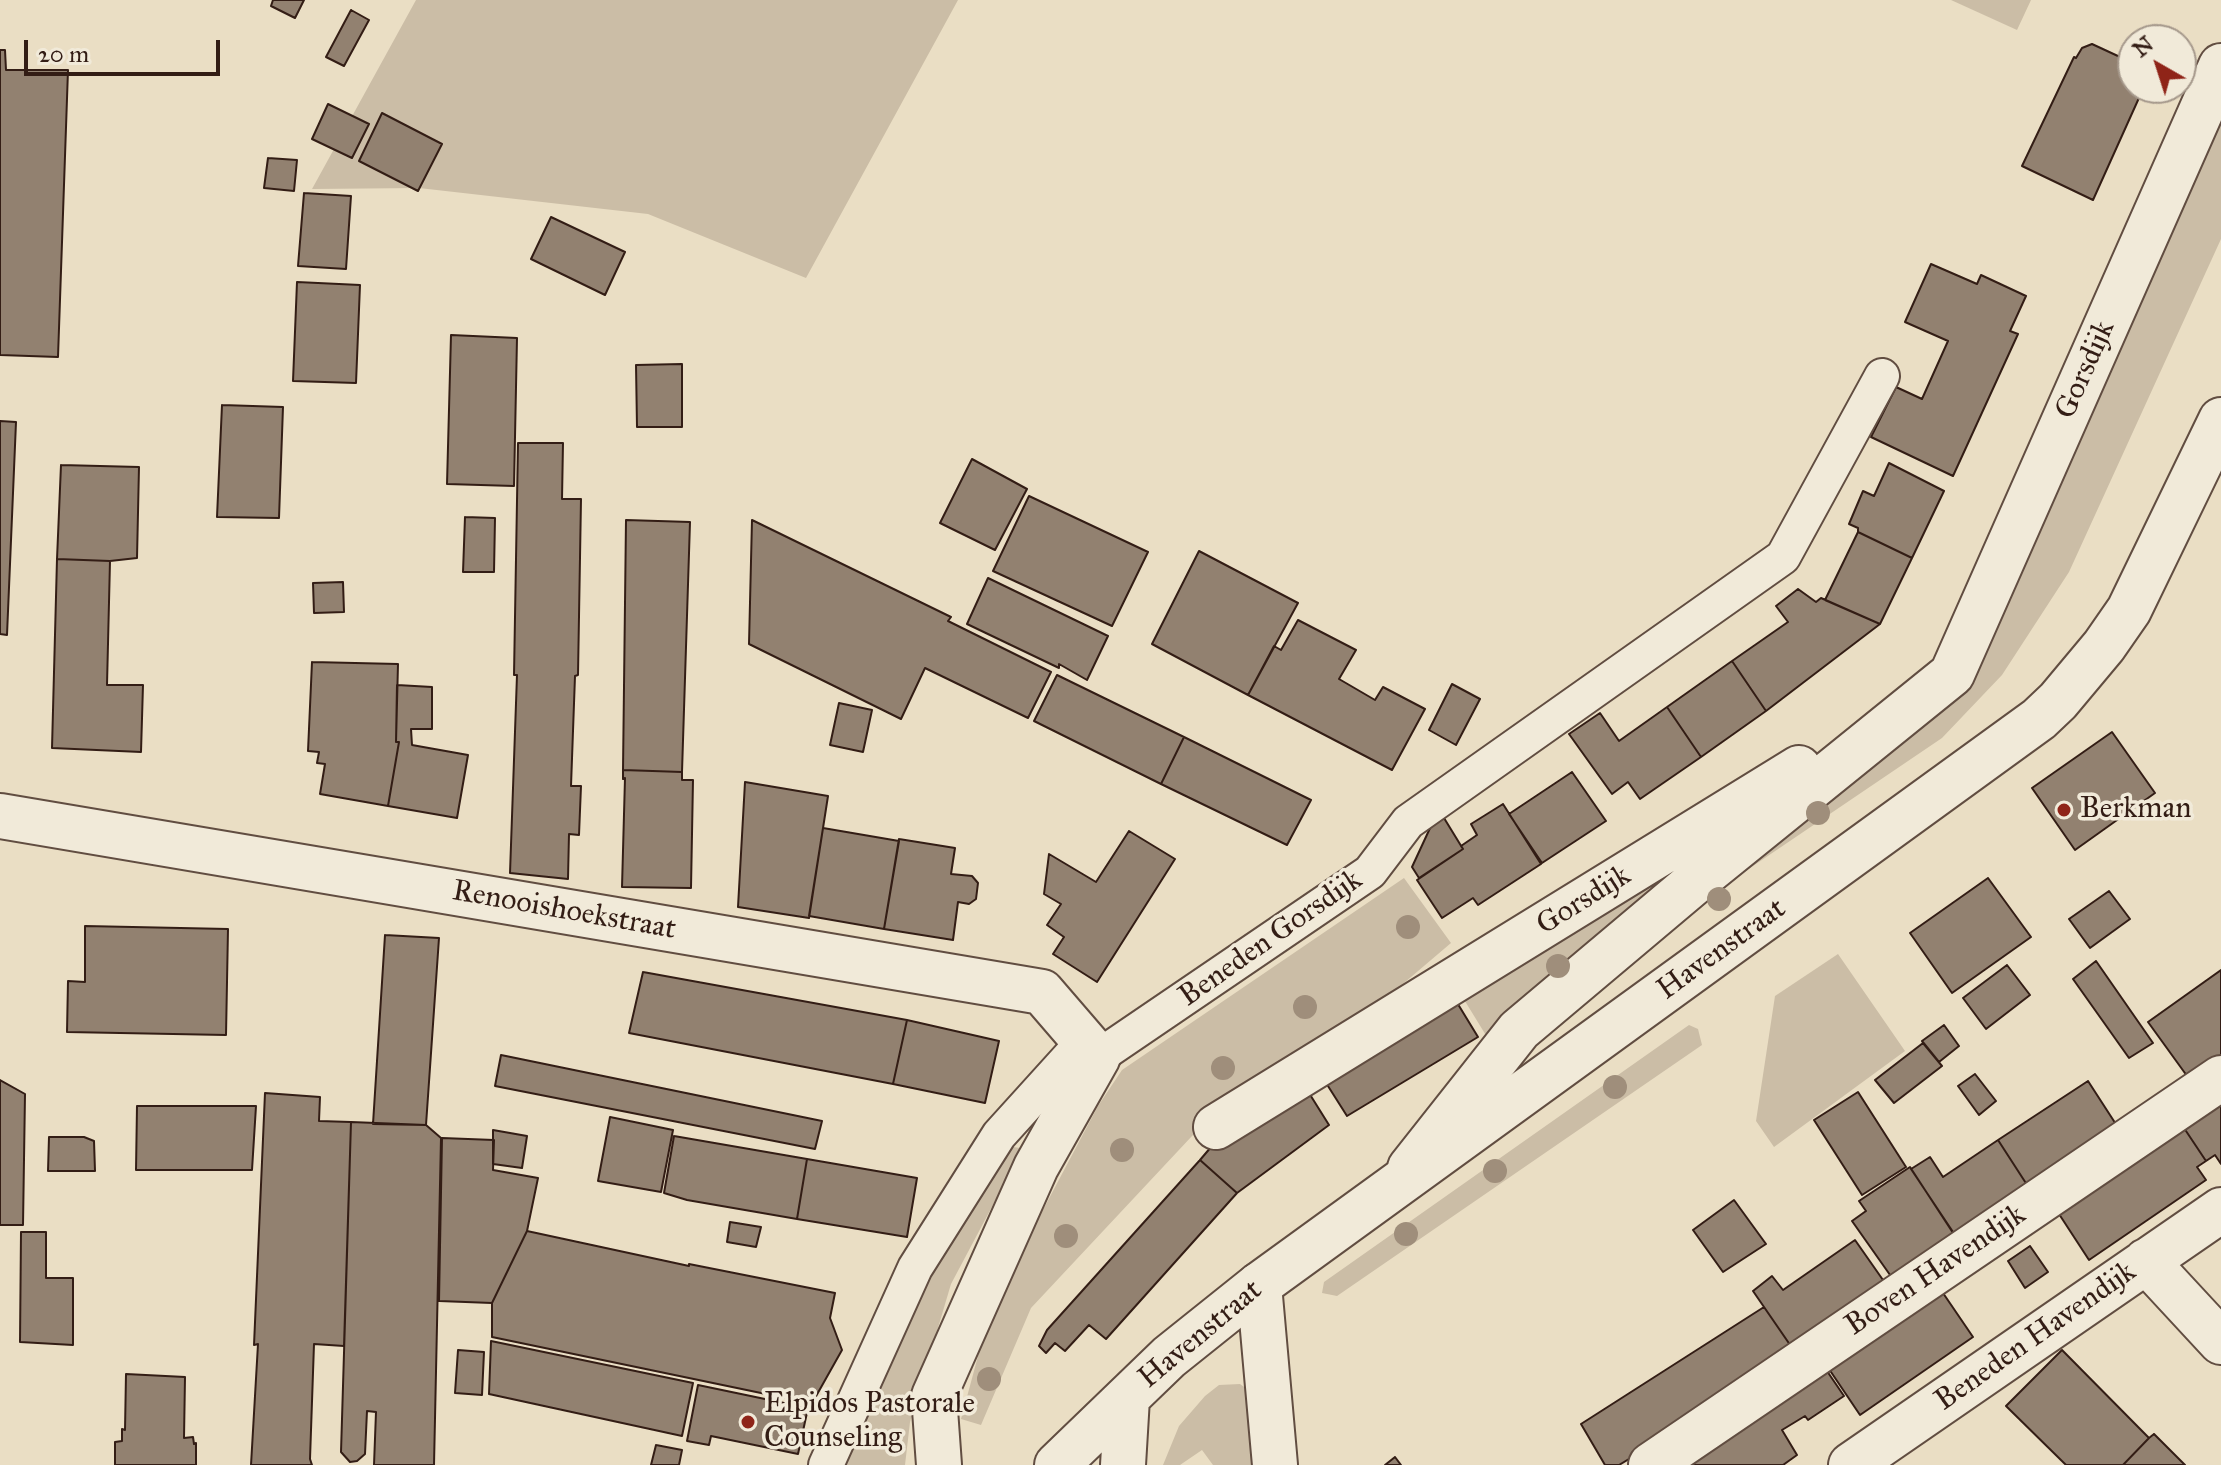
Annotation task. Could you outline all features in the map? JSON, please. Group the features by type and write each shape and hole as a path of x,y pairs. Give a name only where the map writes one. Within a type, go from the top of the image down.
{"street":[{"name":"Gorsdijk","path":"1400,1181 1519,1030 1696,881 1952,674 2221,66"},
{"name":"Havenstraat","path":"1057,1465 1169,1357 1259,1285 2039,719 2104,646 2129,610 2221,420"},
{"name":"Gorsdijk","path":"1216,1127 1952,674"},
{"name":"Renooishoekstraat","path":"0,816 1042,992 1092,1048"},
{"name":"Beneden Gorsdijk","path":"939,1465 934,1396 1092,1048"},
{"name":"Boven Havendijk","path":"1651,1465 2221,1078"},
{"name":"Beneden Havendijk","path":"1851,1465 2221,1210"},
{"path":"2146,1261 2221,1342"},
{"path":"1259,1285 1275,1465"},
{"name":"Havenstraat","path":"1123,1465 1127,1398"}],"lane":[{"name":"Beneden Gorsdijk","path":"826,1465 915,1268 999,1135 1092,1048 1370,872 1408,822 1783,557 1882,376"}],"shaded area":[{"path":"416,0 958,0 806,278 648,214 419,188 312,189"},
{"path":"1951,0 2031,0 2017,30"},
{"path":"2221,66 2221,239 2069,572 2002,675 1942,738 1660,929 1911,697 1972,611"},
{"path":"1738,819 1487,1037 1460,993"},
{"path":"1404,878 1451,943 1331,1045 1207,1120 1031,1308 981,1425 961,1419 991,1308 1098,1106 1122,1070"},
{"path":"1838,954 1905,1051 1774,1147 1756,1121 1775,996"},
{"path":"1689,1025 1698,1029 1702,1045 1337,1296 1322,1293 1324,1282"},
{"path":"1013,1147 1020,1148 1021,1152 951,1284 910,1422 905,1465 840,1465 939,1256"},
{"path":"1240,1384 1251,1392 1262,1465 1213,1465 1202,1450 1180,1465 1163,1465 1179,1426 1205,1396 1219,1385"}],"building":[{"path":"273,0 304,0 295,18 271,6"},
{"path":"351,10 369,20 344,66 326,57"},
{"path":"2092,44 2117,56 2117,104 2136,104 2093,200 2022,166 2074,57 2082,48"},
{"path":"0,50 5,50 6,70 68,70 58,357 0,355"},
{"path":"328,104 369,124 352,158 312,139"},
{"path":"382,113 442,144 418,191 359,161"},
{"path":"268,158 297,160 294,191 264,188"},
{"path":"304,193 351,196 346,269 298,266"},
{"path":"551,217 625,252 605,295 531,259"},
{"path":"1931,264 1977,284 1981,275 2026,296 2010,331 2018,334 1953,476 1871,437 1896,387 1922,399 1948,341 1905,322"},
{"path":"297,282 360,285 356,383 293,381"},
{"path":"451,335 517,338 514,486 447,484"},
{"path":"682,364 682,427 637,427 636,365"},
{"path":"222,405 283,407 279,518 217,517"},
{"path":"0,421 16,422 7,635 0,634"},
{"path":"518,443 563,443 562,499 581,499 578,675 575,676 571,786 581,786 579,835 569,834 568,879 510,873 517,675 514,675"},
{"path":"972,459 1027,489 995,550 940,523"},
{"path":"1889,463 1944,491 1912,558 1858,532 1858,528 1849,524 1863,491 1874,496"},
{"path":"61,465 139,467 137,558 110,561 57,559"},
{"path":"1029,496 1148,552 1112,626 993,571"},
{"path":"465,517 495,518 494,572 463,572"},
{"path":"626,520 690,522 682,772 623,770"},
{"path":"752,520 951,617 948,621 1051,672 1028,718 925,668 901,719 749,644"},
{"path":"1858,532 1912,558 1880,624 1825,600"},
{"path":"1199,551 1298,603 1248,695 1152,644"},
{"path":"57,559 110,561 107,685 143,685 141,752 52,748"},
{"path":"988,578 1108,636 1087,680 1059,664 1059,668 967,624"},
{"path":"343,582 344,612 314,613 313,583"},
{"path":"1798,589 1816,602 1821,598 1880,624 1766,711 1732,661 1788,622 1776,606"},
{"path":"1298,620 1356,650 1339,679 1375,700 1383,687 1425,709 1392,770 1248,695 1274,646 1281,650"},
{"path":"1732,661 1766,711 1701,757 1667,707"},
{"path":"312,662 398,664 396,742 399,742 388,806 320,794 325,764 317,763 319,752 308,751"},
{"path":"1057,675 1184,737 1161,784 1034,721"},
{"path":"1452,684 1480,699 1456,745 1429,730"},
{"path":"397,685 432,687 432,729 411,729 412,745 468,755 457,818 388,806 399,742 396,742"},
{"path":"839,703 872,710 863,752 830,745"},
{"path":"1667,707 1701,757 1640,799 1628,782 1612,794 1569,734 1600,713 1619,741"},
{"path":"2112,732 2155,793 2075,850 2032,788"},
{"path":"1184,737 1311,800 1287,845 1161,784"},
{"path":"623,770 682,772 682,780 693,780 691,888 622,887"},
{"path":"1572,772 1606,821 1542,863 1509,814"},
{"path":"745,782 828,796 809,918 738,907"},
{"path":"1503,804 1541,864 1478,905 1473,898 1442,918 1417,880 1463,849 1461,846 1477,835 1471,824"},
{"path":"1444,818 1463,849 1419,878 1412,867 1431,826"},
{"path":"823,828 899,841 884,929 809,916"},
{"path":"1129,831 1175,859 1097,982 1053,954 1064,937 1047,925 1061,904 1044,894 1049,854 1096,882"},
{"path":"899,839 955,848 951,874 972,876 978,883 976,899 969,904 958,902 953,940 884,929"},
{"path":"1988,878 2031,937 1952,993 1910,933"},
{"path":"2109,891 2130,919 2090,948 2069,919"},
{"path":"85,926 228,929 226,1035 67,1032 68,981 85,982"},
{"path":"385,935 439,938 426,1125 373,1124"},
{"path":"2096,961 2153,1043 2129,1058 2073,979"},
{"path":"2007,965 2030,995 1986,1029 1963,998"},
{"path":"2221,970 2221,1068 2195,1087 2148,1022"},
{"path":"643,972 907,1020 893,1084 629,1033"},
{"path":"1453,996 1478,1037 1347,1116 1321,1075"},
{"path":"907,1020 999,1041 985,1103 893,1084"},
{"path":"1944,1025 1959,1046 1939,1062 1922,1041"},
{"path":"1923,1043 1942,1066 1894,1103 1875,1080"},
{"path":"501,1055 822,1121 815,1149 495,1086"},
{"path":"1975,1074 1996,1101 1979,1115 1958,1086"},
{"path":"0,1080 25,1094 23,1225 0,1225"},
{"path":"2088,1081 2121,1132 2031,1191 1998,1140"},
{"path":"1304,1085 1329,1125 1237,1193 1200,1160 1217,1140"},
{"path":"1858,1092 1906,1167 1862,1195 1814,1120"},
{"path":"265,1093 320,1097 319,1121 351,1122 344,1346 314,1344 312,1465 251,1465 258,1344 254,1345"},
{"path":"2221,1103 2221,1164 2215,1155 2206,1161 2184,1128"},
{"path":"137,1106 256,1106 252,1170 136,1170"},
{"path":"610,1117 673,1130 661,1192 598,1181"},
{"path":"351,1122 426,1125 441,1138 434,1465 374,1465 376,1412 367,1411 365,1454 357,1461 350,1462 341,1452"},
{"path":"2184,1128 2206,1161 2197,1167 2206,1180 2089,1260 2059,1214"},
{"path":"493,1130 527,1136 522,1168 493,1164"},
{"path":"674,1136 807,1159 797,1219 687,1200 664,1193"},
{"path":"49,1137 84,1137 94,1141 95,1171 48,1171"},
{"path":"442,1138 494,1140 493,1170 538,1178 527,1231 492,1303 439,1301"},
{"path":"1998,1140 2031,1191 1957,1238 1911,1169 1930,1157 1943,1177"},
{"path":"807,1159 917,1178 907,1237 797,1219"},
{"path":"1200,1160 1237,1193 1106,1339 1089,1325 1065,1351 1055,1343 1046,1353 1039,1346 1047,1330"},
{"path":"1910,1167 1957,1239 1895,1282 1852,1221 1866,1211 1859,1201"},
{"path":"1734,1200 1766,1244 1723,1272 1693,1230"},
{"path":"730,1222 761,1227 756,1247 727,1242"},
{"path":"527,1231 835,1293 830,1318 842,1350 815,1398 810,1398 809,1403 492,1337 492,1303"},
{"path":"21,1232 46,1232 46,1278 73,1278 73,1345 20,1342"},
{"path":"1855,1240 1890,1290 1797,1355 1753,1291 1772,1276 1783,1290"},
{"path":"2030,1246 2048,1272 2025,1288 2008,1261"},
{"path":"1943,1293 1973,1337 1860,1415 1829,1369"},
{"path":"1764,1307 1795,1352 1723,1402 1619,1465 1605,1465 1581,1424"},
{"path":"491,1341 693,1383 682,1436 489,1394"},
{"path":"458,1350 484,1352 482,1395 455,1393"},
{"path":"2062,1350 2149,1438 2123,1465 2066,1465 2006,1406"},
{"path":"1827,1371 1844,1396 1808,1420 1805,1416 1782,1430 1797,1455 1783,1465 1682,1465"},
{"path":"126,1374 185,1377 184,1438 193,1437 196,1443 196,1465 115,1465 115,1442 122,1441 122,1429 125,1430"},
{"name":"Elpidos Pastorale Counseling","path":"698,1385 808,1408 798,1454 711,1436 709,1445 687,1441"},
{"path":"2154,1434 2185,1465 2123,1465 2149,1438"},
{"path":"656,1445 682,1450 679,1465 651,1465"},
{"path":"1395,1457 1401,1465 1385,1465"}],"place":[{"name":"Berkman","path":"2064,810"},
{"name":"Elpidos Pastorale Counseling","path":"748,1422"}]}
